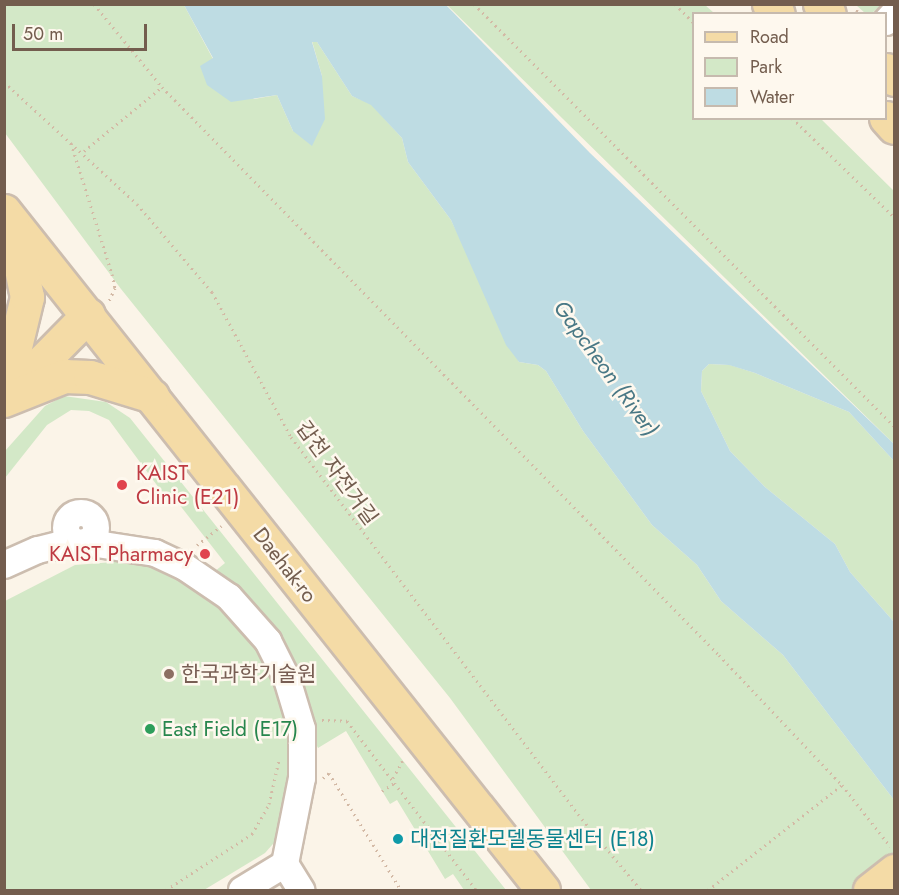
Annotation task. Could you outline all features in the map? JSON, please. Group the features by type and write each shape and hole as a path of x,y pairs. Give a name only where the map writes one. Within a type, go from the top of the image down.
{"main road":[{"name":"Daehak-ro","path":"8,215 98,308 152,396 543,891"},
{"path":"4,392 27,297 8,215"},
{"path":"4,400 98,308"},
{"path":"4,400 64,376 90,377 152,396"},
{"path":"870,891 894,871"}],"street":[{"path":"4,565 38,550 79,542 155,553 185,567 229,597 268,641 287,679 302,729 302,778 285,864 301,891"},
{"path":"242,891 285,864"}],"path":[{"path":"94,4 162,87 842,785 894,851"},
{"path":"474,4 894,426"},
{"path":"675,4 692,22"},
{"name":"갑천 자전거길","path":"4,82 84,151 175,248 212,292 291,437 553,782 641,891"},
{"path":"84,151 162,87"},
{"path":"794,120 894,218"},
{"path":"70,141 115,288 98,308"},
{"path":"197,545 221,526"},
{"path":"317,720 347,721 393,778 476,891"},
{"path":"166,891 252,834 269,804 281,749"},
{"path":"393,778 404,758"},
{"path":"302,778 316,783 329,773 400,891"},
{"path":"382,791 396,782"},
{"path":"708,891 842,785"}],"green space":[{"path":"5,5 184,5 213,59 254,99 277,95 293,131 322,76 312,41 317,42 352,96 371,104 402,138 408,162 451,220 519,362 538,365 546,371 583,431 652,525 697,565 721,601 783,655 894,800 894,890 591,890 450,698 121,289 5,133"},
{"path":"447,5 705,5 713,12 692,12 692,120 822,120 894,191 894,444"},
{"path":"856,5 881,5 873,12 864,12"},
{"path":"709,364 730,365 755,373 849,412 894,461 894,622 850,572 835,544 765,487 730,451 701,391 702,371"},
{"path":"64,396 106,402 130,418 506,890 464,890 453,874 445,879 397,800 390,804 346,731 318,748 307,726 290,671 208,577 225,563 175,499 170,503 109,420 89,411 71,410 47,425 5,478 5,451 45,406"},
{"name":"East Field (E17)","path":"152,559 227,608 265,659 290,711 296,736 280,836 265,853 204,890 5,890 5,601 75,565"}],"water":[{"name":"Gapcheon (River)","path":"184,5 446,5 590,153 894,444 894,461 849,412 755,373 729,365 709,364 702,371 701,391 730,451 765,487 835,544 850,572 894,622 894,800 783,655 721,601 697,565 652,525 583,431 546,371 538,365 519,362 506,345 451,220 408,162 402,138 371,105 352,96 317,42 312,42 322,76 325,119 312,146 293,131 277,95 231,102 207,85 200,66 213,58"}],"place":[{"name":"KAIST Clinic (E21)","path":"122,485"},
{"name":"KAIST Pharmacy","path":"205,554"},
{"name":"한국과학기술원","path":"169,674"},
{"name":"East Field (E17)","path":"150,729"},
{"name":"대전질환모델동물센터 (E18)","path":"398,839"}]}
